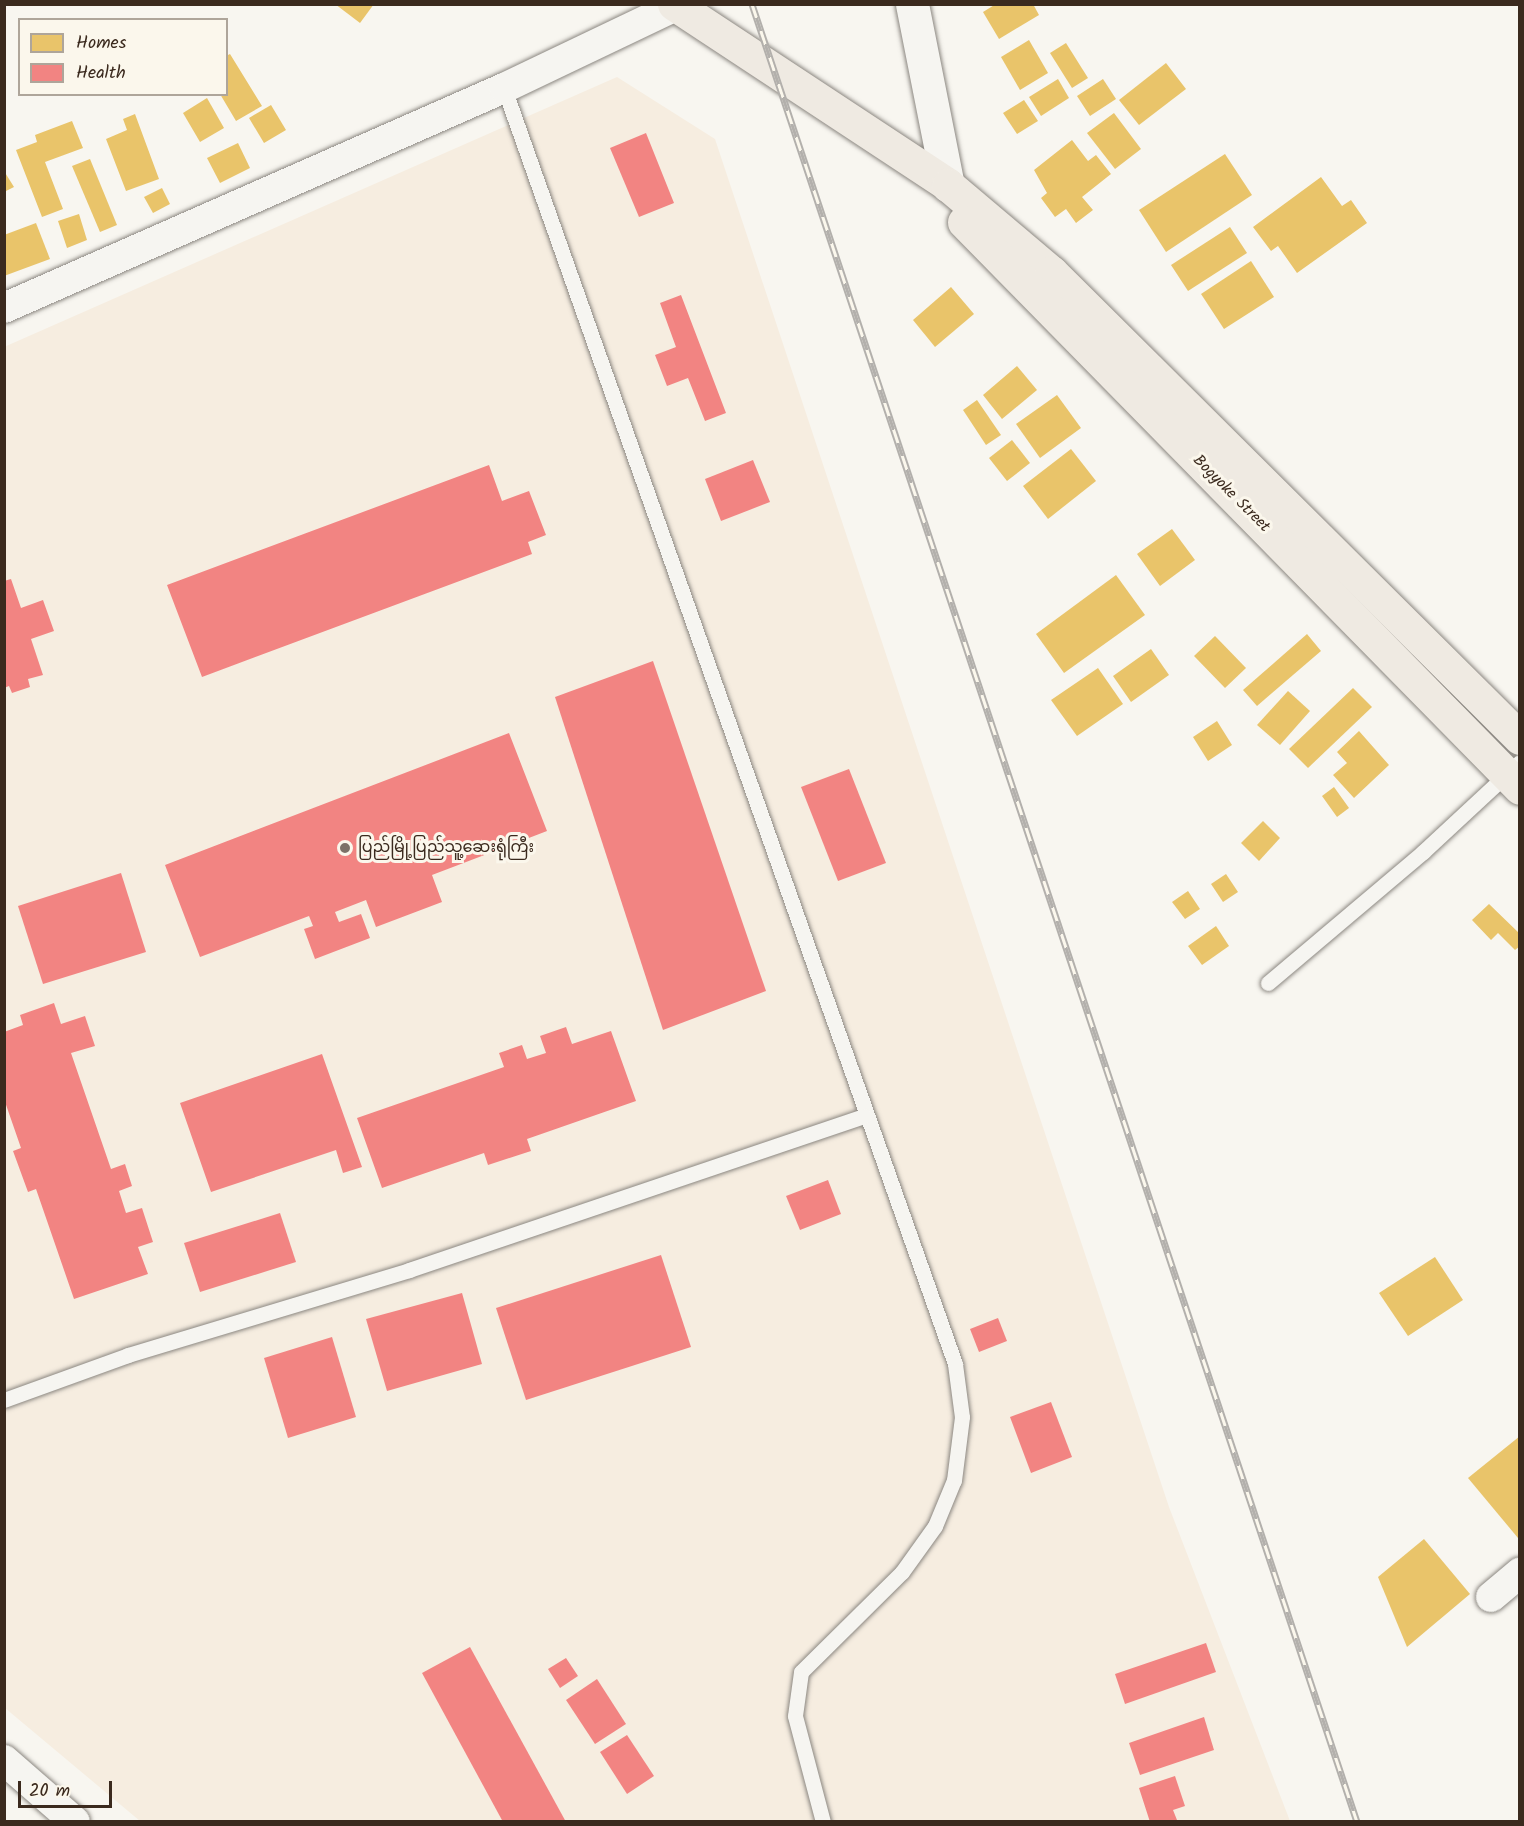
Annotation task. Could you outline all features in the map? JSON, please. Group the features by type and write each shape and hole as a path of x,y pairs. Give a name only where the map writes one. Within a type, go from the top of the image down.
{"main road":[{"name":"Bogyoke Street","path":"675,5 770,64 913,165 1051,272 1373,638 1515,775"},
{"name":"Bogyoke Street","path":"1220,462 1394,613 1520,738"},
{"path":"1373,638 1394,613"}],"street":[{"path":"912,4 946,192"},
{"path":"4,308 504,88 675,5"},
{"path":"1491,1597 1520,1573"},
{"path":"4,1760 75,1821"}],"lane":[{"path":"504,88 865,1116 934,1299 955,1364 962,1417 954,1480 935,1526 902,1572 801,1672 795,1716 823,1821"},
{"path":"1268,983 1515,775"},
{"path":"4,1400 128,1355 409,1270 865,1116"}],"shaded area":[{"path":"617,77 715,139 1169,1507 1290,1821 140,1821 5,1708 4,347"}],"building: Homes":[{"path":"335,4 374,4 360,23"},
{"path":"996,4 1033,4 1039,15 999,39 983,12"},
{"path":"1029,40 1048,73 1020,90 1001,57"},
{"path":"1066,43 1088,78 1072,88 1050,53"},
{"path":"230,54 262,106 236,121 221,96 228,96 228,55"},
{"path":"1166,63 1186,89 1139,125 1119,100"},
{"path":"1058,79 1069,98 1041,116 1029,97"},
{"path":"1103,79 1116,99 1090,116 1077,96"},
{"path":"207,98 224,128 200,142 183,113"},
{"path":"1024,100 1038,121 1017,134 1003,113"},
{"path":"271,105 286,130 264,143 249,118"},
{"path":"1114,113 1141,149 1115,169 1087,133"},
{"path":"135,114 159,179 126,191 106,139 127,130 123,119"},
{"path":"72,121 83,148 45,162 63,209 42,217 16,150 37,142 35,135"},
{"path":"1072,140 1088,161 1096,155 1111,174 1082,197 1093,210 1076,223 1066,209 1055,217 1041,198 1047,193 1034,170"},
{"path":"238,143 250,168 220,183 207,158"},
{"path":"1225,154 1252,195 1166,252 1139,210"},
{"path":"90,159 117,225 100,232 72,166"},
{"path":"4,171 14,187 4,192"},
{"path":"1321,177 1342,206 1351,200 1367,223 1297,273 1278,246 1271,251 1253,227"},
{"path":"162,188 170,204 153,213 144,197"},
{"path":"79,214 87,240 67,248 58,221"},
{"path":"36,223 50,259 4,276 4,235"},
{"path":"1230,227 1247,253 1188,291 1171,265"},
{"path":"1251,261 1274,297 1224,329 1201,294"},
{"path":"951,287 974,314 935,347 913,320"},
{"path":"1017,366 1037,390 1002,419 983,395"},
{"path":"1057,395 1081,428 1040,458 1016,424"},
{"path":"977,400 1001,435 986,445 963,410"},
{"path":"1012,440 1030,463 1007,481 989,458"},
{"path":"1071,449 1096,481 1048,519 1023,486"},
{"path":"1172,529 1195,560 1160,586 1137,554"},
{"path":"1116,575 1145,615 1064,673 1036,634"},
{"path":"1307,634 1321,651 1257,706 1243,690"},
{"path":"1215,636 1246,668 1225,688 1194,656"},
{"path":"1151,649 1169,675 1131,702 1113,676"},
{"path":"1098,668 1123,704 1077,736 1051,700"},
{"path":"1353,688 1372,707 1308,768 1289,749"},
{"path":"1288,691 1310,711 1280,745 1257,725"},
{"path":"1217,721 1232,745 1208,761 1193,737"},
{"path":"1359,731 1389,765 1354,798 1333,775 1347,763 1337,752"},
{"path":"1334,787 1349,808 1337,817 1322,796"},
{"path":"1263,821 1280,838 1259,861 1241,843"},
{"path":"1226,874 1238,892 1223,902 1211,884"},
{"path":"1188,891 1200,909 1185,919 1172,902"},
{"path":"1489,904 1520,934 1520,946 1515,950 1498,933 1491,940 1472,920"},
{"path":"1216,926 1229,946 1202,965 1188,946"},
{"path":"1435,1257 1463,1300 1408,1336 1379,1293"},
{"path":"1520,1436 1520,1537 1518,1538 1468,1478"},
{"path":"1424,1539 1470,1594 1407,1647 1378,1577"}],"building: Health":[{"path":"646,133 674,203 639,217 610,148"},
{"path":"681,295 726,413 705,421 688,378 667,386 655,355 676,347 660,303"},
{"path":"753,460 770,502 721,521 705,479"},
{"path":"489,465 502,501 529,491 546,535 528,542 532,554 202,677 167,585"},
{"path":"11,579 21,608 43,600 54,631 31,639 43,675 28,679 30,687 12,693 9,686 4,688 4,581"},
{"path":"653,661 766,991 663,1030 555,697"},
{"path":"509,733 547,831 432,875 442,902 376,927 366,900 335,912 339,922 361,914 370,938 315,959 304,929 313,926 309,916 200,957 165,865"},
{"path":"849,769 886,863 838,881 801,787"},
{"path":"121,873 146,952 43,984 18,906"},
{"path":"54,1003 61,1024 85,1016 95,1046 71,1053 111,1169 125,1164 132,1186 119,1191 126,1213 142,1208 153,1242 138,1247 148,1274 74,1299 36,1189 28,1192 13,1151 21,1148 4,1099 4,1032 23,1025 20,1015"},
{"path":"566,1027 572,1044 611,1031 636,1101 527,1139 531,1151 488,1165 484,1153 382,1188 357,1118 504,1067 499,1053 522,1045 527,1059 546,1053 540,1036"},
{"path":"322,1054 362,1167 343,1173 336,1150 211,1192 180,1103"},
{"path":"828,1180 841,1214 800,1230 786,1196"},
{"path":"280,1213 296,1262 200,1292 184,1243"},
{"path":"661,1255 691,1347 526,1400 496,1308"},
{"path":"462,1293 482,1364 387,1391 366,1319"},
{"path":"998,1318 1007,1341 979,1352 970,1329"},
{"path":"332,1337 356,1417 288,1438 264,1358"},
{"path":"1051,1402 1072,1457 1031,1473 1010,1417"},
{"path":"1206,1643 1216,1672 1125,1704 1115,1674"},
{"path":"470,1647 566,1822 503,1822 422,1673"},
{"path":"566,1658 578,1676 560,1688 548,1669"},
{"path":"597,1679 626,1724 595,1744 566,1700"},
{"path":"1204,1717 1214,1750 1140,1775 1129,1743"},
{"path":"627,1735 654,1776 627,1794 600,1752"},
{"path":"1175,1776 1185,1806 1173,1810 1177,1820 1150,1822 1139,1788"}],"railway":[{"path":"752,4 1357,1822"}],"place":[{"name":"ပြည်မြို့ပြည်သူ့ဆေးရုံကြီး","path":"345,848"}]}
